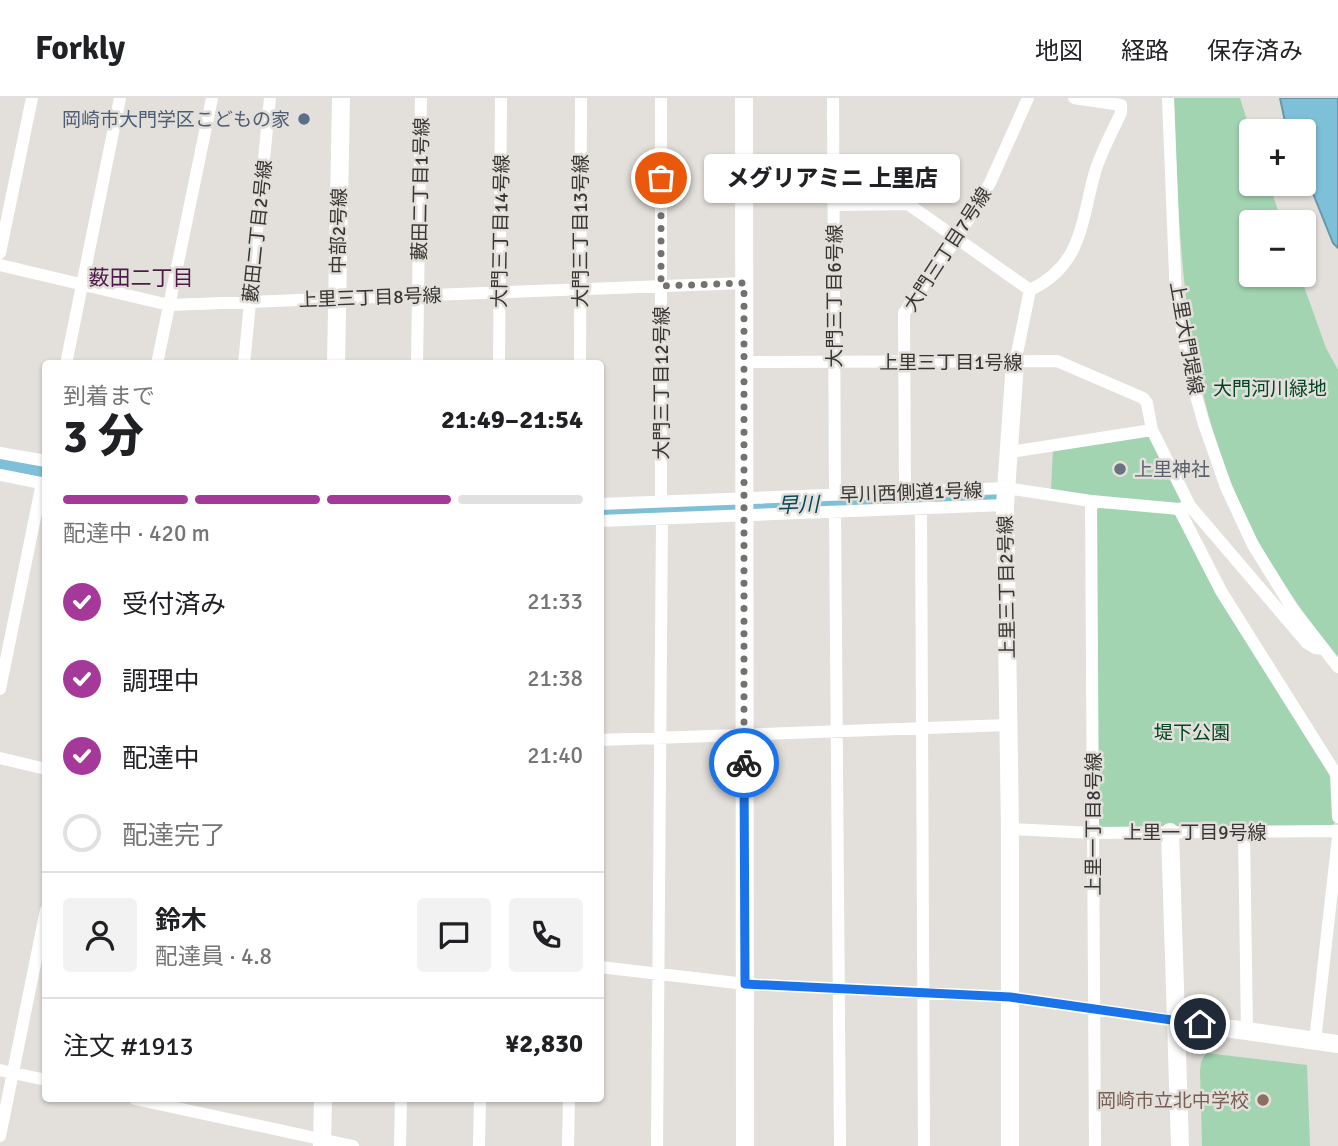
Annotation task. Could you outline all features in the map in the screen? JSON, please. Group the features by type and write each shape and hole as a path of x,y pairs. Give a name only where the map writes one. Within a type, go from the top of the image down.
{"street":[{"path":"0,253 32,98"},
{"path":"67,360 120,98"},
{"path":"158,360 212,98"},
{"name":"藪田二丁目2号線","path":"244,360 270,98"},
{"name":"中部2号線","path":"336,360 341,98"},
{"name":"藪田二丁目1号線","path":"417,360 421,98"},
{"name":"大門三丁目14号線","path":"499,360 501,98"},
{"name":"大門三丁目13号線","path":"580,360 581,98"},
{"name":"大門三丁目12号線","path":"661,98 662,501"},
{"path":"744,98 745,1146"},
{"name":"大門三丁目6号線","path":"833,98 835,495"},
{"name":"大門三丁目7号線","path":"905,492 904,313 957,238 990,183 1028,98"},
{"path":"834,205 908,204 1030,289 1049,281 1077,245 1096,170 1121,113 1121,105 1074,98"},
{"name":"上里大門堤線","path":"1168,98 1177,299 1194,389 1204,424 1226,486 1253,545 1292,608 1338,667"},
{"name":"上里三丁目8号線","path":"0,265 169,304 744,283"},
{"name":"上里三丁目2号線","path":"1010,1146 1006,497 1015,363 1030,289"},
{"name":"上里三丁目1号線","path":"745,362 1057,361 1143,398 1147,403 1152,430"},
{"path":"1010,452 1152,430 1221,591 1336,774 1338,817"},
{"path":"0,453 42,460"},
{"path":"0,475 42,483"},
{"path":"0,689 42,488"},
{"name":"早川西側道1号線","path":"604,503 905,492 1184,508"},
{"path":"604,521 921,509 1006,497"},
{"name":"上里一丁目8号線","path":"1091,501 1095,1146"},
{"path":"1184,508 1307,643 1324,649"},
{"path":"921,509 924,1146"},
{"path":"835,512 840,1146"},
{"path":"657,1146 662,519"},
{"path":"604,740 1008,725"},
{"path":"0,758 42,768"},
{"name":"上里一丁目9号線","path":"1010,829 1093,833 1338,831"},
{"path":"1244,831 1247,1031"},
{"path":"1170,832 1180,1146"},
{"path":"1315,1041 1338,837"},
{"path":"0,1136 6,1071 42,930"},
{"path":"604,967 745,984 1010,997 1338,1044"},
{"path":"32,976 42,978"},
{"path":"6,1071 42,1079"},
{"path":"161,1102 187,1105 322,1143 353,1146"},
{"path":"322,1143 323,1102"},
{"path":"400,1146 401,1102"},
{"path":"479,1146 480,1102"},
{"path":"568,1146 569,1102"}],"green space":[{"name":"大門河川緑地","path":"1174,98 1240,98 1247,119 1239,119 1239,196 1273,196 1278,210 1239,210 1239,287 1304,287 1326,348 1338,370 1338,659 1283,583 1255,535 1231,482 1199,376 1189,322 1179,212"},
{"path":"1145,434 1151,439 1183,501 1178,504 1051,491 1053,448"},
{"name":"堤下公園","path":"1099,508 1174,513 1331,776 1335,822 1332,826 1101,827 1097,824 1095,511"},
{"name":"岡崎市立北中学校","path":"1206,1053 1307,1065 1310,1146 1202,1146 1200,1071"}],"water":[{"path":"1280,98 1338,98 1338,248 1333,243 1314,196 1316,119 1284,119"}],"waterway":[{"name":"早川","path":"0,464 42,472"},
{"name":"早川","path":"604,512 997,497"}],"way so far":[{"path":"661,178 661,286 744,283 744,763"}],"place":[{"name":"岡崎市大門学区こどもの家","path":"304,119"},
{"name":"メグリアミニ 上里店","path":"661,178"},
{"name":"上里神社","path":"1120,469"},
{"name":"岡崎市立北中学校","path":"1263,1100"}],"district":[{"name":"薮田二丁目","path":"141,278"}],"route":[{"path":"744,763 745,984 1010,997 1200,1024"}]}
